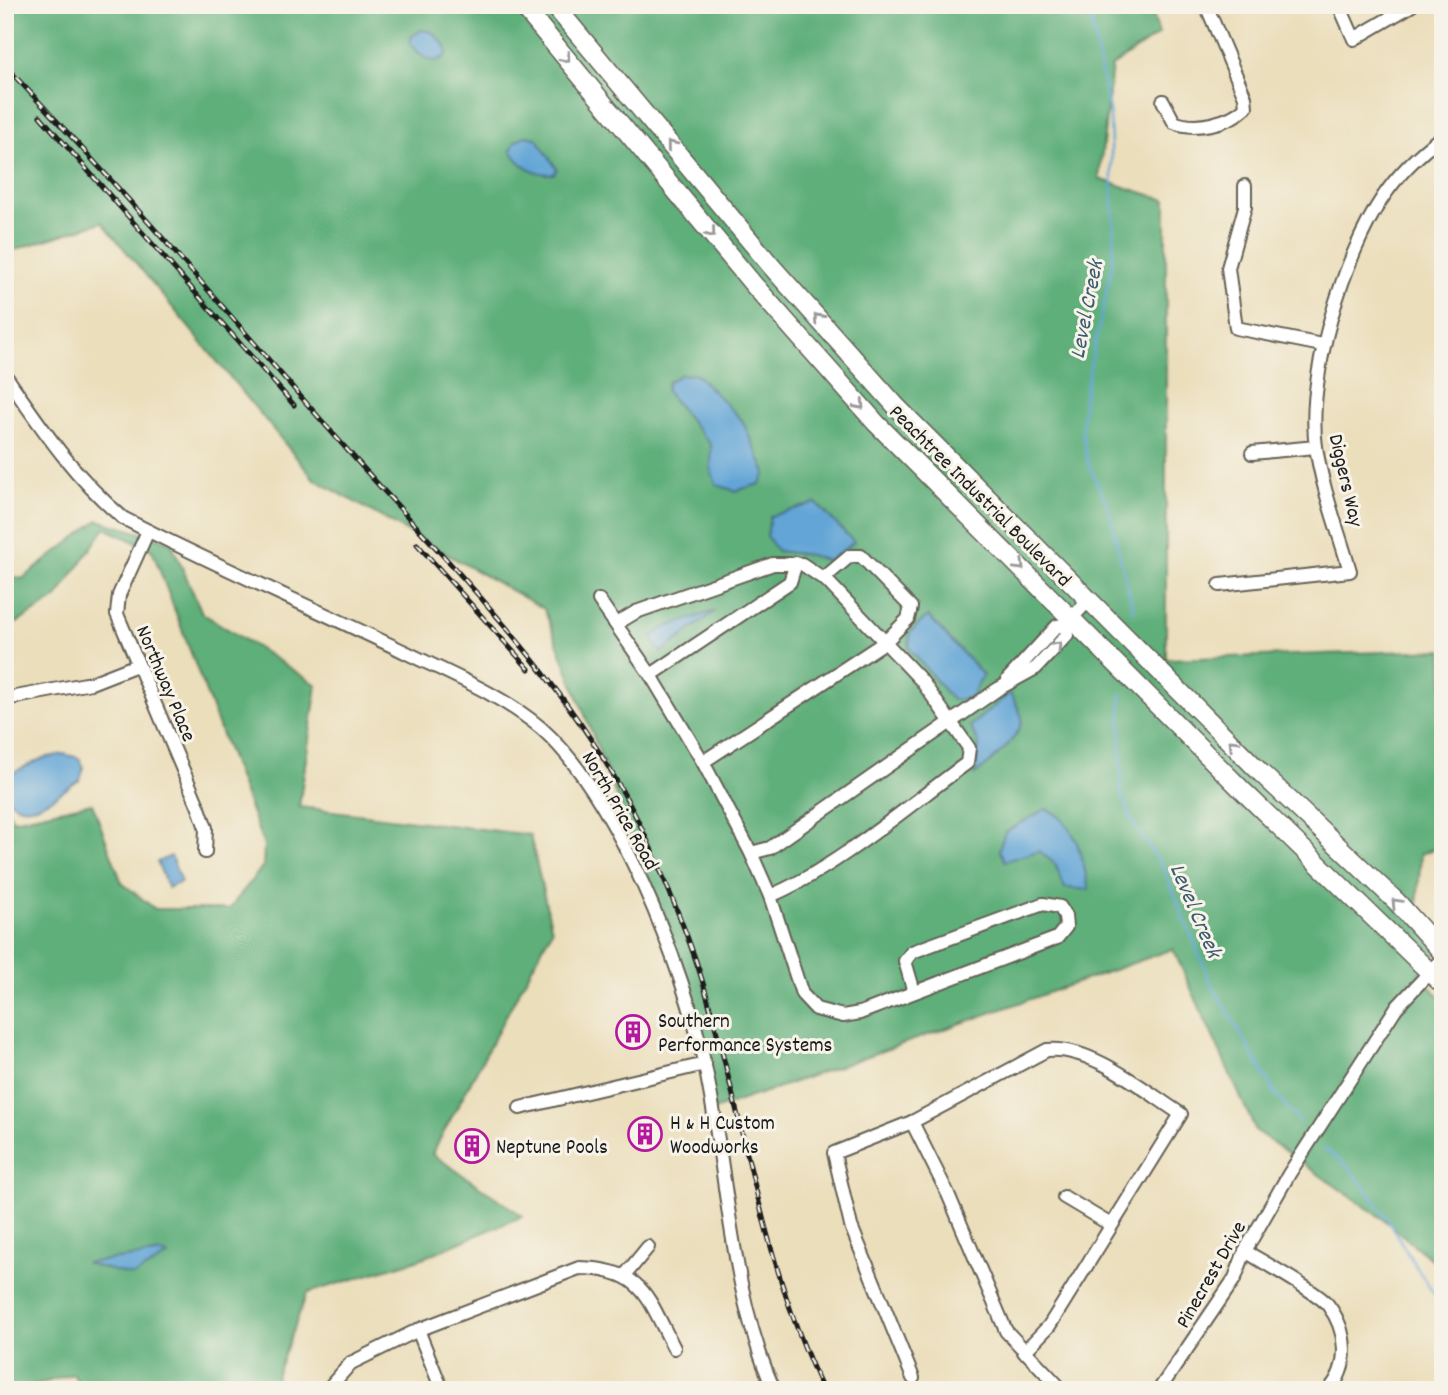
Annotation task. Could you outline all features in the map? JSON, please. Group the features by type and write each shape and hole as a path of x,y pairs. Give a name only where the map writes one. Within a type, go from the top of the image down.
{"highway":[{"name":"Peachtree Industrial Boulevard","path":"522,5 753,284 876,423 1068,622 1443,985"},
{"name":"Peachtree Industrial Boulevard","path":"554,5 772,267 895,405 1260,772 1397,902 1443,955"}],"street":[{"path":"1163,101 1174,122 1195,127 1238,115 1245,107 1245,97 1206,5"},
{"path":"1339,5 1354,38 1386,23 1412,5"},
{"name":"Diggers Way","path":"1220,585 1350,571 1316,447 1314,413 1322,345 1367,225 1383,196 1420,153 1443,136"},
{"path":"1245,186 1245,207 1228,268 1236,328 1322,345"},
{"name":"North Price Road","path":"5,375 80,479 123,518 481,690 539,726 562,748 595,797 648,898 688,999 705,1064 750,1318 774,1390"},
{"path":"1252,453 1316,447"},
{"name":"Northway Place","path":"148,531 119,595 117,614 199,808 206,828 205,852"},
{"path":"703,762 886,642 908,619 911,607 861,556 850,556 824,578"},
{"path":"616,624 635,612 773,564 796,564 812,569 824,578 921,680 970,748 967,763 856,844 790,888 770,896"},
{"path":"651,675 790,582 796,564"},
{"path":"751,853 770,848 998,689 1036,668 1067,635 1068,622 1090,599"},
{"path":"599,600 651,675 703,762 751,853 770,896 802,994 816,1009 843,1016 914,992 1057,938 1066,928 1065,916 1060,907 1043,904 912,951 905,961 914,992"},
{"path":"5,699 91,683 137,665"},
{"name":"Pinecrest Drive","path":"1159,1390 1235,1278 1245,1251 1289,1174 1396,1009 1443,955"},
{"path":"913,1377 851,1226 835,1153 912,1122 1047,1050 1064,1048 1082,1053 1181,1114 1049,1326 1024,1352"},
{"path":"520,1108 705,1064"},
{"path":"912,1122 948,1194 1006,1331 1062,1390"},
{"path":"1064,1197 1111,1225"},
{"path":"626,1275 648,1247"},
{"path":"1245,1251 1327,1303 1343,1332 1343,1364 1329,1390"},
{"path":"327,1390 351,1363 418,1330 579,1268 606,1268 626,1275 651,1302 674,1348"},
{"path":"418,1330 442,1390"}],"green space":[{"path":"5,5 1150,5 1159,34 1112,66 1099,179 1166,200 1166,659 1443,650 1443,845 1421,854 1417,905 1443,932 1443,948 1418,976 1443,999 1443,1269 1383,1219 1256,1131 1173,949 714,1110 694,997 544,609 314,479 102,222 5,253 5,96 11,94 5,88"},
{"path":"98,520 171,542 202,613 317,685 299,807 530,835 552,930 432,1154 523,1216 420,1259 307,1293 271,1390 83,1390 73,1374 20,1390 5,1390 5,806 13,820 92,803 122,883 155,909 229,909 263,866 264,846 152,550 105,528 56,599 5,630 5,574 22,579"}],"water":[{"path":"422,30 432,32 446,46 447,54 442,59 427,59 410,44 412,36"},
{"path":"525,136 536,138 557,169 554,174 529,168 514,156 511,150 515,142"},
{"path":"696,374 742,420 766,473 760,484 735,491 717,485 711,472 711,445 666,391 668,382 680,375"},
{"path":"816,503 854,542 828,561 810,555 777,551 767,536 770,516"},
{"path":"715,611 661,653 651,637 666,627"},
{"path":"928,616 983,675 970,698 952,700 909,648 910,632"},
{"path":"1010,693 1022,719 1021,726 1003,750 975,775 979,744 970,726"},
{"path":"64,754 79,758 84,767 80,780 33,807 14,804 6,797 10,774 43,758"},
{"path":"1046,809 1057,814 1072,832 1081,855 1089,890 1065,888 1055,864 1039,851 1005,861 999,850 1005,832"},
{"path":"171,856 181,882 168,888 157,862"},
{"path":"163,1253 168,1256 133,1276 85,1263"}],"waterway":[{"name":"Level Creek","path":"1088,5 1110,116 1114,237 1112,266 1084,396 1082,431 1088,463 1107,504 1134,612"},
{"name":"Level Creek","path":"1121,694 1121,795 1134,825 1163,867 1211,983 1277,1096 1300,1122"},
{"name":"Level Creek","path":"1323,1148 1341,1161 1373,1198 1443,1306"}],"railway":[{"path":"5,66 137,209 350,453 474,590 553,686 589,736 621,789 649,844 694,954 783,1288 823,1390"},
{"path":"40,116 294,405"},
{"path":"417,544 529,669"}],"place":[{"name":"Southern Performance Systems","path":"633,1032"},
{"name":"H & H Custom Woodworks","path":"645,1134"},
{"name":"Neptune Pools","path":"472,1146"}]}
